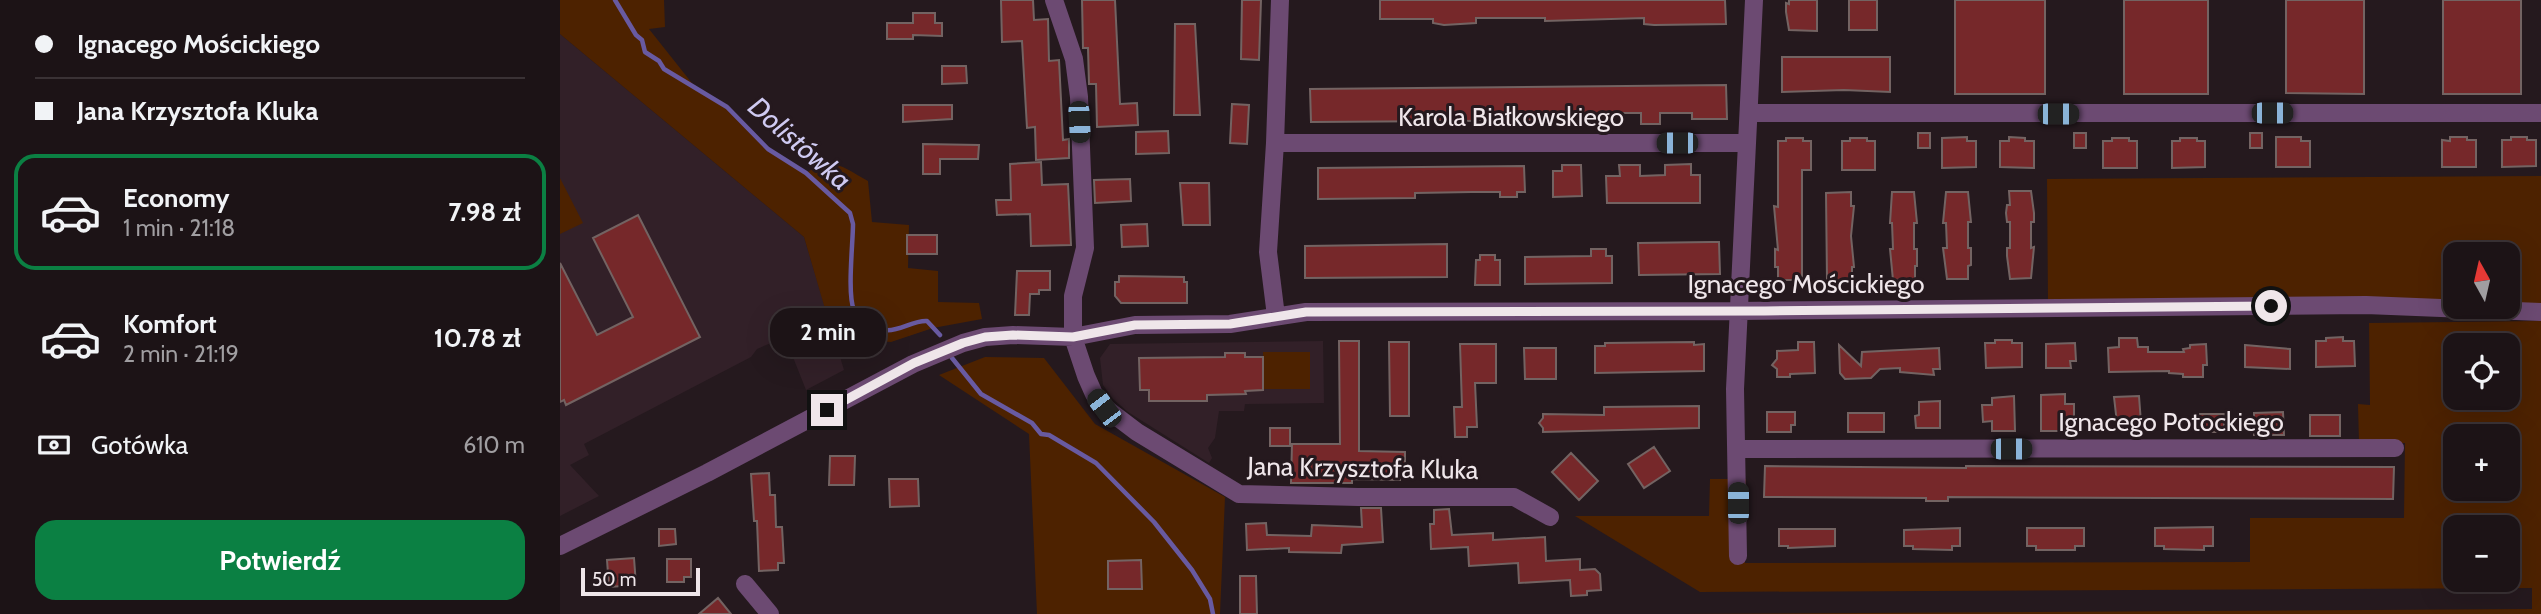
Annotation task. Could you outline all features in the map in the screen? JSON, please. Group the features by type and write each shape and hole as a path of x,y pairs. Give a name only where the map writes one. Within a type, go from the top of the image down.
{"street":[{"name":"Jana Krzysztofa Kluka","path":"1054,0 1074,58 1079,97 1086,248 1073,296 1073,337 1086,376 1104,408 1137,432 1239,494 1514,497 1550,517"},
{"path":"1276,316 1268,252 1280,0"},
{"path":"1738,556 1735,389 1754,0"},
{"path":"1750,113 2541,113"},
{"name":"Karola Białkowskiego","path":"1275,143 1746,143"},
{"name":"Ignacego Mościckiego","path":"1073,337 1135,325 1230,324 1319,312 2366,305 2541,312"},
{"path":"560,546 707,473 914,363 985,337 1073,337"},
{"name":"Ignacego Potockiego","path":"1737,449 2395,448"},
{"path":"745,584 770,614"}],"shaded area":[{"path":"560,0 664,0 665,27 649,29 699,92 727,107 768,149 806,173 830,164 868,181 872,222 909,225 908,268 938,271 938,302 979,303 982,319 933,328 891,342 859,339 847,308 828,319 804,237 560,34"},
{"path":"560,34 804,237 844,370 806,390 785,337 757,349 751,357 584,444 589,455 570,465 599,496 560,516"},
{"path":"2541,176 2541,309 2520,307 2520,242 2443,242 2443,305 2048,302 2047,179"},
{"path":"560,178 583,223 560,234"},
{"path":"2541,321 2541,614 1678,614 2532,609 2532,588 2520,588 2520,515 2443,515 2443,588 1700,592 1575,516 1709,516 1710,479 1746,479 1745,563 2250,562 2250,518 2404,518 2405,443 2359,443 2358,404 2370,405 2369,323"},
{"path":"1323,341 1324,403 1245,404 1244,411 1219,411 1215,438 1208,448 1212,458 1209,463 1128,412 1113,399 1103,385 1100,358 1110,344"},
{"path":"1263,352 1310,352 1310,389 1264,389"},
{"path":"985,357 1044,358 1095,424 1225,497 1220,614 1037,614 1029,434 939,375"}],"building":[{"path":"1001,0 1033,0 1034,20 1048,19 1049,61 1059,60 1063,140 1069,139 1069,158 1036,160 1035,127 1027,128 1022,41 1002,42"},
{"path":"1082,0 1115,0 1120,104 1137,103 1138,125 1097,127 1096,84 1089,84 1088,48 1083,48"},
{"path":"1242,0 1261,0 1259,60 1241,59"},
{"path":"1380,0 1725,0 1726,24 1654,25 1644,24 1644,18 1545,21 1545,18 1476,18 1476,23 1444,25 1433,23 1433,19 1380,19"},
{"path":"1789,0 1817,0 1817,31 1789,30 1786,3 1789,4"},
{"path":"1849,0 1877,0 1877,30 1849,30"},
{"path":"1955,0 2045,0 2045,94 1955,94"},
{"path":"2124,0 2208,0 2208,94 2124,94"},
{"path":"2286,0 2364,0 2364,94 2286,93"},
{"path":"2443,0 2521,0 2521,94 2443,94"},
{"path":"913,13 935,13 935,23 942,23 942,36 913,35 913,39 887,39 887,23 913,23"},
{"path":"1175,24 1195,24 1200,115 1174,115"},
{"path":"1782,57 1890,57 1890,92 1782,92"},
{"path":"942,66 966,66 967,83 942,84"},
{"path":"1726,85 1727,119 1692,119 1692,113 1660,113 1660,124 1641,124 1641,113 1613,113 1613,120 1311,122 1310,89"},
{"path":"1232,104 1249,105 1247,144 1230,143"},
{"path":"903,105 952,105 952,119 903,122"},
{"path":"1168,131 1169,153 1136,154 1136,132"},
{"path":"1918,133 1930,133 1930,148 1918,148"},
{"path":"2074,133 2086,133 2086,148 2074,148"},
{"path":"2250,133 2262,133 2262,148 2250,148"},
{"path":"1967,137 1967,141 1976,141 1976,167 1942,168 1942,138"},
{"path":"2009,137 2034,141 2034,168 2000,167 2000,141 2009,141"},
{"path":"2276,137 2301,137 2301,141 2310,141 2310,167 2276,167"},
{"path":"2450,137 2476,140 2476,167 2442,167 2442,140 2450,141"},
{"path":"2511,137 2536,140 2536,166 2502,167 2502,140 2511,140"},
{"path":"1786,138 1811,141 1811,170 1802,170 1802,280 1778,280 1778,267 1775,267 1775,249 1778,250 1774,206 1778,207 1778,141 1786,141"},
{"path":"1850,138 1875,141 1875,170 1842,170 1842,141 1850,141"},
{"path":"2112,138 2137,141 2137,168 2103,168 2103,141 2112,141"},
{"path":"2180,138 2205,141 2205,167 2172,168 2172,141 2180,141"},
{"path":"923,144 979,145 978,159 940,159 940,174 923,174"},
{"path":"1041,162 1042,185 1068,184 1071,245 1031,246 1030,214 997,215 996,200 1011,200 1010,164"},
{"path":"1691,164 1691,175 1700,175 1700,203 1607,203 1606,176 1620,176 1619,165 1640,165 1640,176 1665,175 1665,165"},
{"path":"1562,165 1581,165 1582,196 1553,197 1553,171 1562,171"},
{"path":"1524,166 1525,192 1517,192 1517,197 1500,197 1500,192 1472,192 1415,193 1415,198 1318,199 1318,168"},
{"path":"1130,179 1131,201 1095,203 1094,180"},
{"path":"1180,183 1209,183 1210,225 1183,225"},
{"path":"2009,191 2031,191 2034,222 2031,222 2031,248 2034,247 2031,278 2010,279 2007,248 2010,248 2010,222 2007,222 2006,213 2007,205 2010,205"},
{"path":"1851,192 1851,206 1854,206 1851,236 1854,267 1852,280 1827,280 1826,193"},
{"path":"1892,192 1914,192 1917,223 1914,223 1914,249 1917,249 1915,279 1893,280 1890,249 1893,249 1890,223"},
{"path":"1946,192 1968,192 1971,222 1968,222 1968,248 1971,248 1971,265 1968,266 1968,279 1947,279 1943,248 1947,248 1946,223 1943,223"},
{"path":"638,215 700,337 566,405 564,400 560,402 560,263 597,335 633,317 593,238"},
{"path":"1147,224 1148,246 1122,247 1121,225"},
{"path":"907,235 937,235 937,254 907,254"},
{"path":"1719,242 1720,274 1639,275 1638,243"},
{"path":"1447,244 1447,277 1305,278 1305,246"},
{"path":"1591,249 1606,249 1606,256 1612,256 1612,283 1525,284 1525,257 1591,256"},
{"path":"1480,255 1495,255 1495,260 1500,260 1500,285 1475,285 1476,260 1480,260"},
{"path":"1017,271 1050,271 1050,290 1039,290 1039,294 1030,294 1029,315 1015,315"},
{"path":"1119,276 1184,277 1184,282 1187,282 1187,303 1121,303 1115,296 1115,282 1119,282"},
{"path":"2343,337 2343,341 2354,341 2355,366 2316,367 2316,341"},
{"path":"2119,338 2137,338 2138,347 2148,347 2148,352 2184,352 2183,349 2190,348 2190,345 2206,344 2207,365 2203,365 2203,377 2183,377 2183,374 2169,371 2109,372 2108,348 2119,347"},
{"path":"1995,340 2022,343 2022,367 1986,368 1985,343 1995,343"},
{"path":"1339,341 1359,341 1359,451 1405,452 1405,476 1400,476 1400,480 1352,479 1352,483 1291,483 1292,444 1340,444"},
{"path":"1389,342 1409,342 1409,416 1390,416"},
{"path":"1694,342 1694,345 1704,344 1704,371 1595,373 1595,346 1605,346 1605,343"},
{"path":"1798,342 1814,342 1815,373 1777,377 1777,369 1772,365 1777,359 1777,351 1798,350"},
{"path":"2075,343 2076,361 2070,361 2071,368 2046,368 2046,344"},
{"path":"1460,344 1496,344 1496,383 1475,383 1477,427 1467,427 1467,437 1455,437 1454,407 1462,407"},
{"path":"1839,345 1861,366 1862,352 1939,348 1940,369 1933,369 1934,375 1900,372 1900,368 1880,369 1871,378 1845,379 1840,373"},
{"path":"2245,345 2290,349 2290,369 2245,367"},
{"path":"1524,348 1556,348 1556,379 1525,379"},
{"path":"1225,353 1263,357 1263,390 1245,391 1246,394 1207,395 1207,401 1149,401 1149,390 1140,390 1139,358 1225,357"},
{"path":"2065,394 2065,404 2074,404 2074,421 2065,421 2065,431 2041,431 2041,395"},
{"path":"2014,396 2015,431 1992,431 1992,421 1983,422 1982,405 1992,405 1992,398"},
{"path":"2139,396 2141,423 2117,423 2114,397"},
{"path":"1940,401 1940,428 1916,428 1915,416 1919,415 1919,402"},
{"path":"1699,406 1699,428 1543,432 1539,423 1543,414 1604,415 1604,407"},
{"path":"1767,412 1795,412 1795,425 1791,425 1791,432 1767,432"},
{"path":"2283,412 2284,435 2254,435 2254,413"},
{"path":"1848,413 1884,413 1884,432 1848,432"},
{"path":"2196,414 2224,414 2224,432 2196,432"},
{"path":"2310,415 2340,415 2340,436 2310,436"},
{"path":"1270,428 1290,428 1290,446 1270,446"},
{"path":"1654,447 1670,471 1644,488 1628,464"},
{"path":"1571,453 1598,481 1579,500 1552,472"},
{"path":"830,456 855,456 854,485 829,485"},
{"path":"1765,466 2394,467 2393,499 1948,497 1948,501 1926,501 1926,498 1764,497"},
{"path":"769,473 770,495 775,495 776,527 782,527 784,563 778,563 778,570 759,571 757,521 754,521 751,474"},
{"path":"889,479 918,479 919,506 890,507"},
{"path":"1361,508 1381,508 1383,542 1342,545 1341,553 1289,552 1289,548 1247,550 1246,524 1266,523 1267,535 1311,536 1312,525 1362,527"},
{"path":"1449,509 1452,535 1493,533 1493,540 1545,537 1546,561 1580,559 1580,570 1595,569 1600,574 1601,590 1587,591 1587,595 1571,596 1570,580 1519,583 1518,563 1469,566 1468,547 1431,549 1430,524 1434,524 1434,510"},
{"path":"2213,527 2213,546 2204,546 2204,550 2164,549 2164,546 2155,546 2155,528"},
{"path":"1960,528 1960,546 1952,546 1952,550 1913,549 1913,546 1904,546 1904,530"},
{"path":"2027,528 2084,528 2084,546 2075,546 2075,550 2036,550 2036,546 2027,546"},
{"path":"659,529 675,529 676,544 659,546"},
{"path":"1779,529 1835,529 1835,546 1779,546"},
{"path":"634,558 636,585 609,587 607,560"},
{"path":"667,559 691,559 691,577 684,577 684,582 667,582"},
{"path":"1141,560 1142,589 1108,589 1108,561"},
{"path":"1240,576 1256,576 1257,614 1240,614"},
{"path":"718,598 731,614 699,614"}],"waterway":[{"name":"Dolistówka","path":"615,0 636,35 642,40 645,52 659,61 664,69 727,107 768,149 806,173 850,213 853,224 851,292 854,310 859,317 885,330 927,321 940,335"},
{"name":"Dolistówka","path":"952,358 981,394 1032,423 1041,434 1049,435 1096,463 1154,522 1192,570 1210,599 1213,614"}],"route":[{"path":"827,410 914,363 985,337 1073,337 1135,325 1230,324 1306,312 2271,306"}]}
